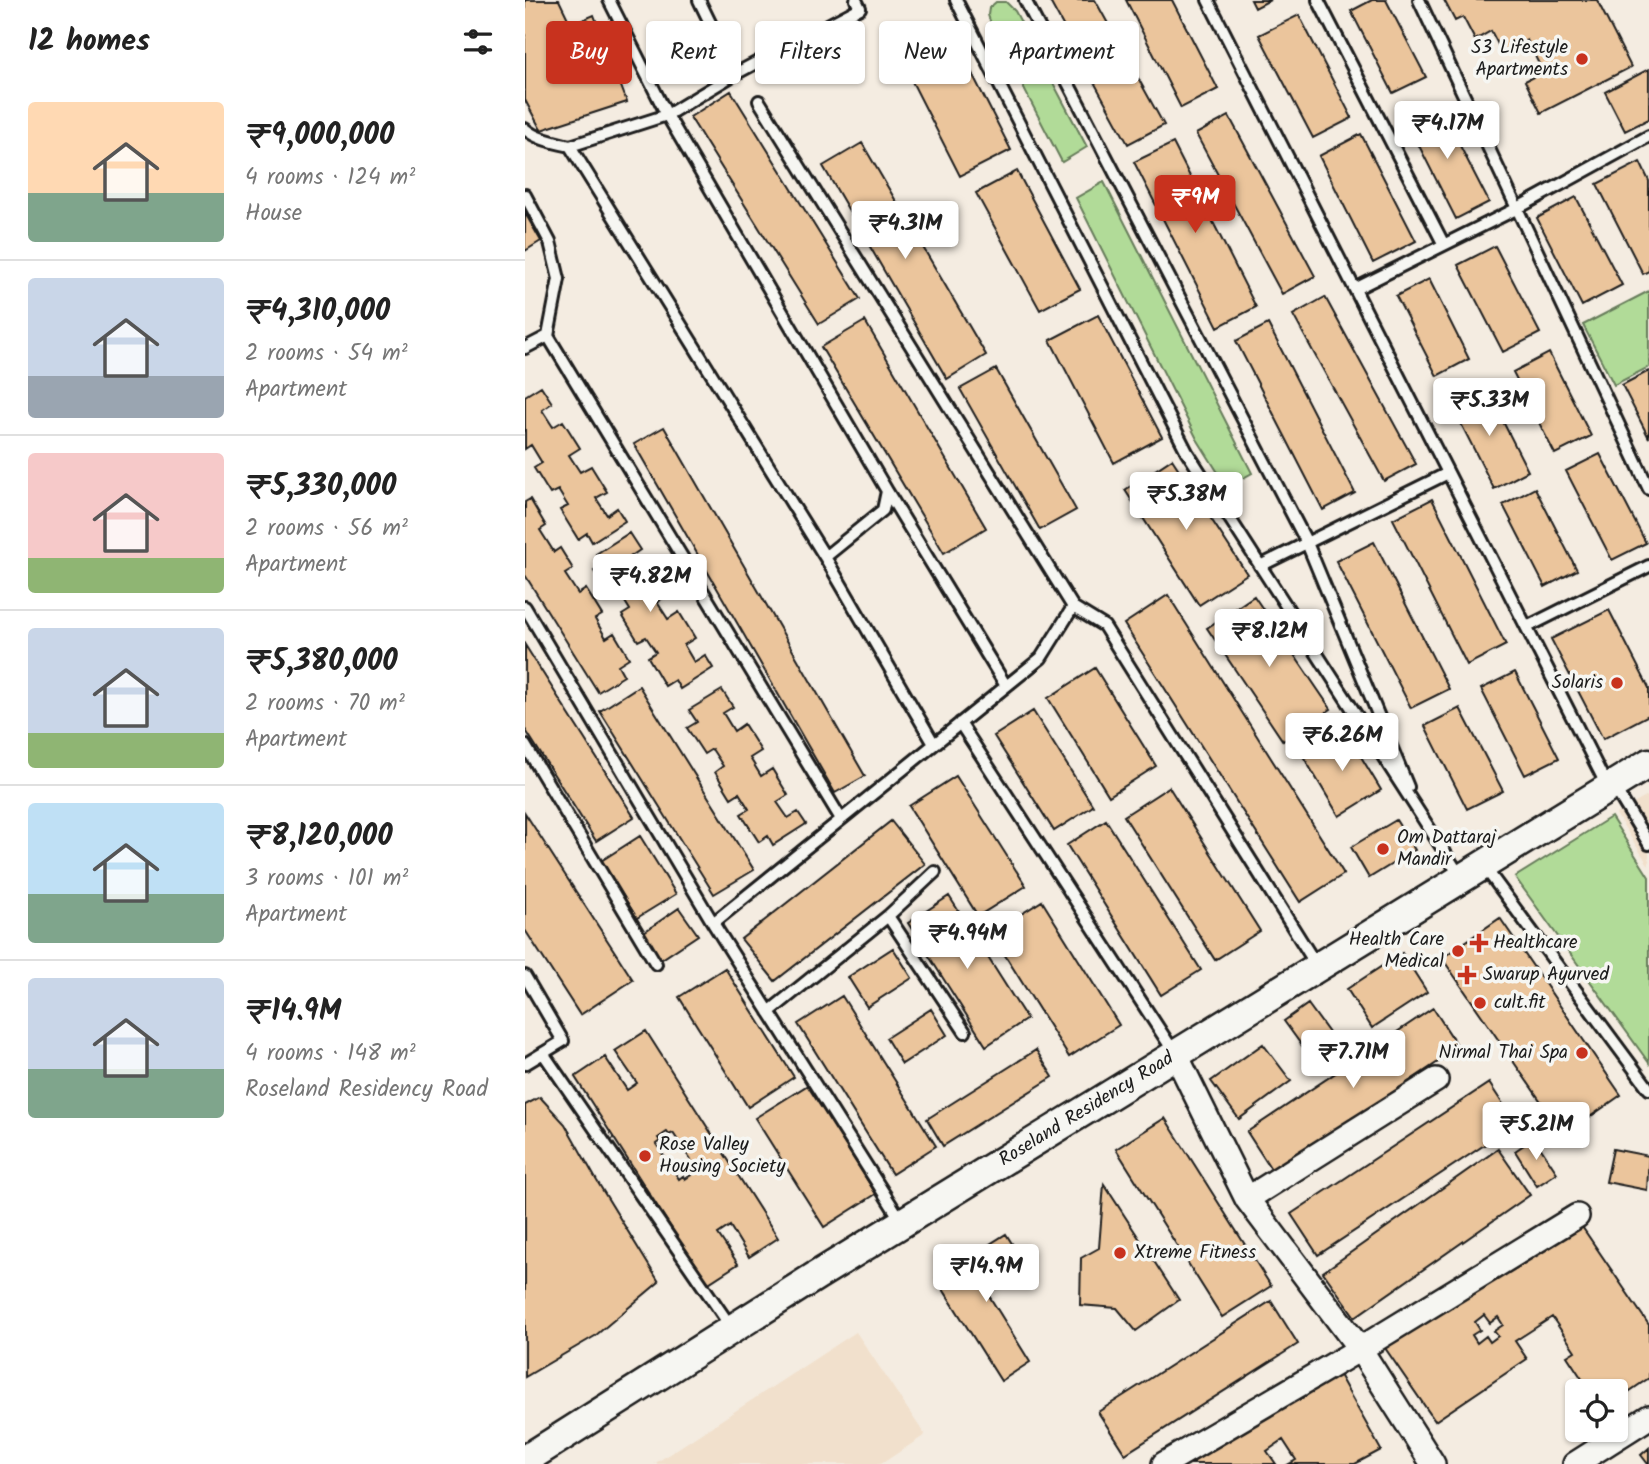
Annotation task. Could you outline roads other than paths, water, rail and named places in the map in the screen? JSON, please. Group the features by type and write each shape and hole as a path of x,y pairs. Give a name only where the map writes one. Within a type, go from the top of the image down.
{"street":[{"name":"Roseland Residency Road","path":"525,1460 902,1223 1649,763"},
{"path":"1176,1055 1247,1199 1360,1349 1433,1464"},
{"path":"1247,1199 1436,1080"},
{"path":"1164,1464 1360,1349 1577,1216"},
{"path":"1576,1464 1601,1457 1649,1417"}],"lane":[{"path":"609,0 667,115 887,491 1006,686"},
{"path":"699,0 709,21"},
{"path":"741,71 860,8 856,0"},
{"path":"956,0 1187,452 1418,812 1472,872 1511,905 1649,1089"},
{"path":"1025,0 1307,543 1418,812"},
{"path":"1208,0 1527,627 1611,787 1649,844"},
{"path":"1318,0 1443,243"},
{"path":"1419,0 1649,489"},
{"path":"525,129 547,141 570,146 667,115 718,84"},
{"path":"759,101 1073,607 1104,626 1318,967"},
{"path":"1355,289 1516,209 1649,136"},
{"path":"570,146 825,557 935,744"},
{"path":"525,195 550,242 559,279 548,336 841,820"},
{"path":"525,348 548,336"},
{"path":"1260,566 1448,473"},
{"path":"825,557 883,510 887,491"},
{"path":"1527,627 1649,566"},
{"path":"525,607 713,923 902,1223"},
{"path":"713,923 1041,657 1073,607"},
{"path":"960,723 1176,1055"},
{"path":"525,745 656,964"},
{"path":"769,1012 888,916 935,873"},
{"path":"888,916 965,1032"},
{"path":"525,976 563,1041 525,1064"},
{"path":"543,1053 732,1329"}],"place":[{"name":"S3 Lifestyle Apartments","path":"1582,59"},
{"name":"Solaris","path":"1617,683"},
{"name":"Om Dattaraj Mandir","path":"1383,849"},
{"name":"Healthcare","path":"1479,943"},
{"name":"Health Care Medical","path":"1458,951"},
{"name":"Swarup Ayurved","path":"1467,975"},
{"name":"cult.fit","path":"1480,1003"},
{"name":"Nirmal Thai Spa","path":"1582,1053"},
{"name":"Rose Valley Housing Society","path":"645,1156"},
{"name":"Xtreme Fitness","path":"1120,1253"}]}
